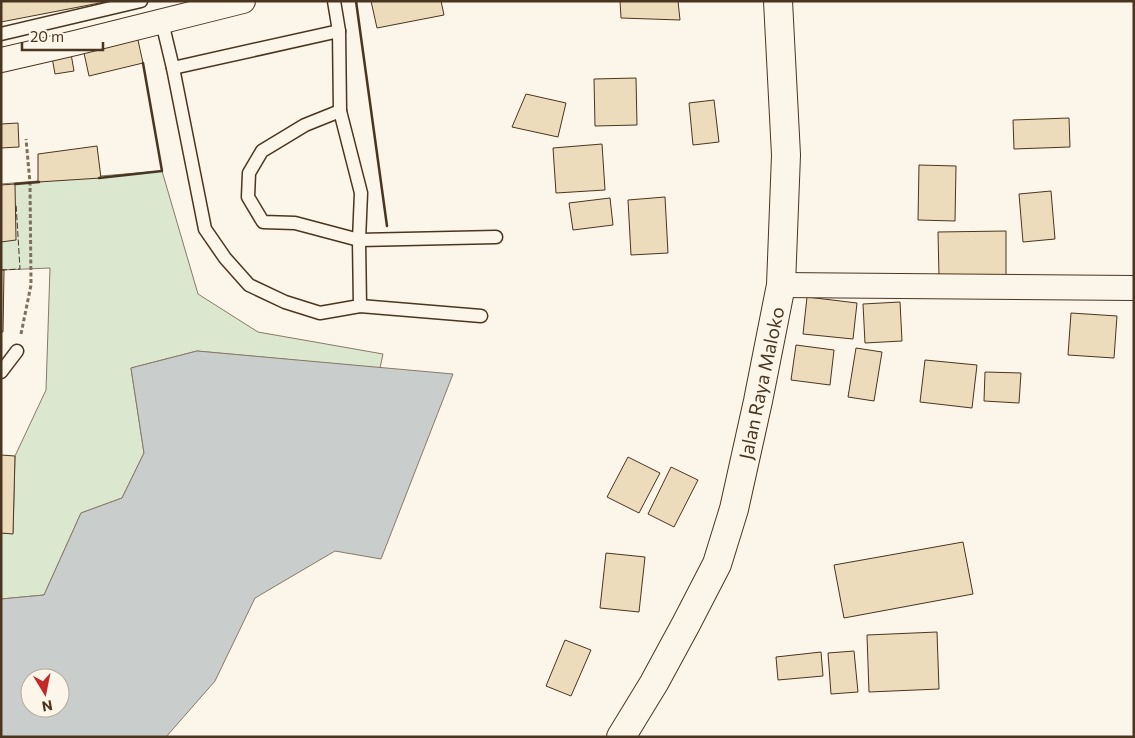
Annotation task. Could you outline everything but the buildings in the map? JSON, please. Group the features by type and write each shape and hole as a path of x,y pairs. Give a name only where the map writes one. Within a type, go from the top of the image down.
{"street":[{"path":"1,60 243,1"},
{"name":"Jalan Raya Maloko","path":"621,737 668,658 717,564 734,509 758,401 781,285 786,155 778,1"},
{"path":"781,285 1134,288"}],"lane":[{"path":"1,34 141,1"},
{"path":"334,1 339,31 340,111 360,193 360,306"},
{"path":"162,22 205,229 225,258 249,285 285,302 320,313 360,306 481,316"},
{"path":"173,68 339,31"},
{"path":"340,111 305,125 262,151 249,173 248,197 263,222 295,223 359,240 496,238"},
{"path":"1,372 17,351"}],"path":[{"path":"17,351 31,285 30,183 26,139"}],"green space":[{"path":"162,171 198,294 258,332 383,354 380,368 197,351 131,368 144,453 122,498 81,513 44,595 1,599 1,533 13,533 15,456 46,390 50,268 1,270 1,184"}],"shaded area":[{"path":"197,351 453,374 381,559 335,551 255,598 215,681 166,737 1,737 1,599 44,595 81,513 122,498 144,453 131,368"}],"fence":[{"path":"1,270 20,269 16,203"}],"wall":[{"path":"356,1 387,226"},
{"path":"99,178 162,171 143,63"},
{"path":"15,184 39,182"}]}
